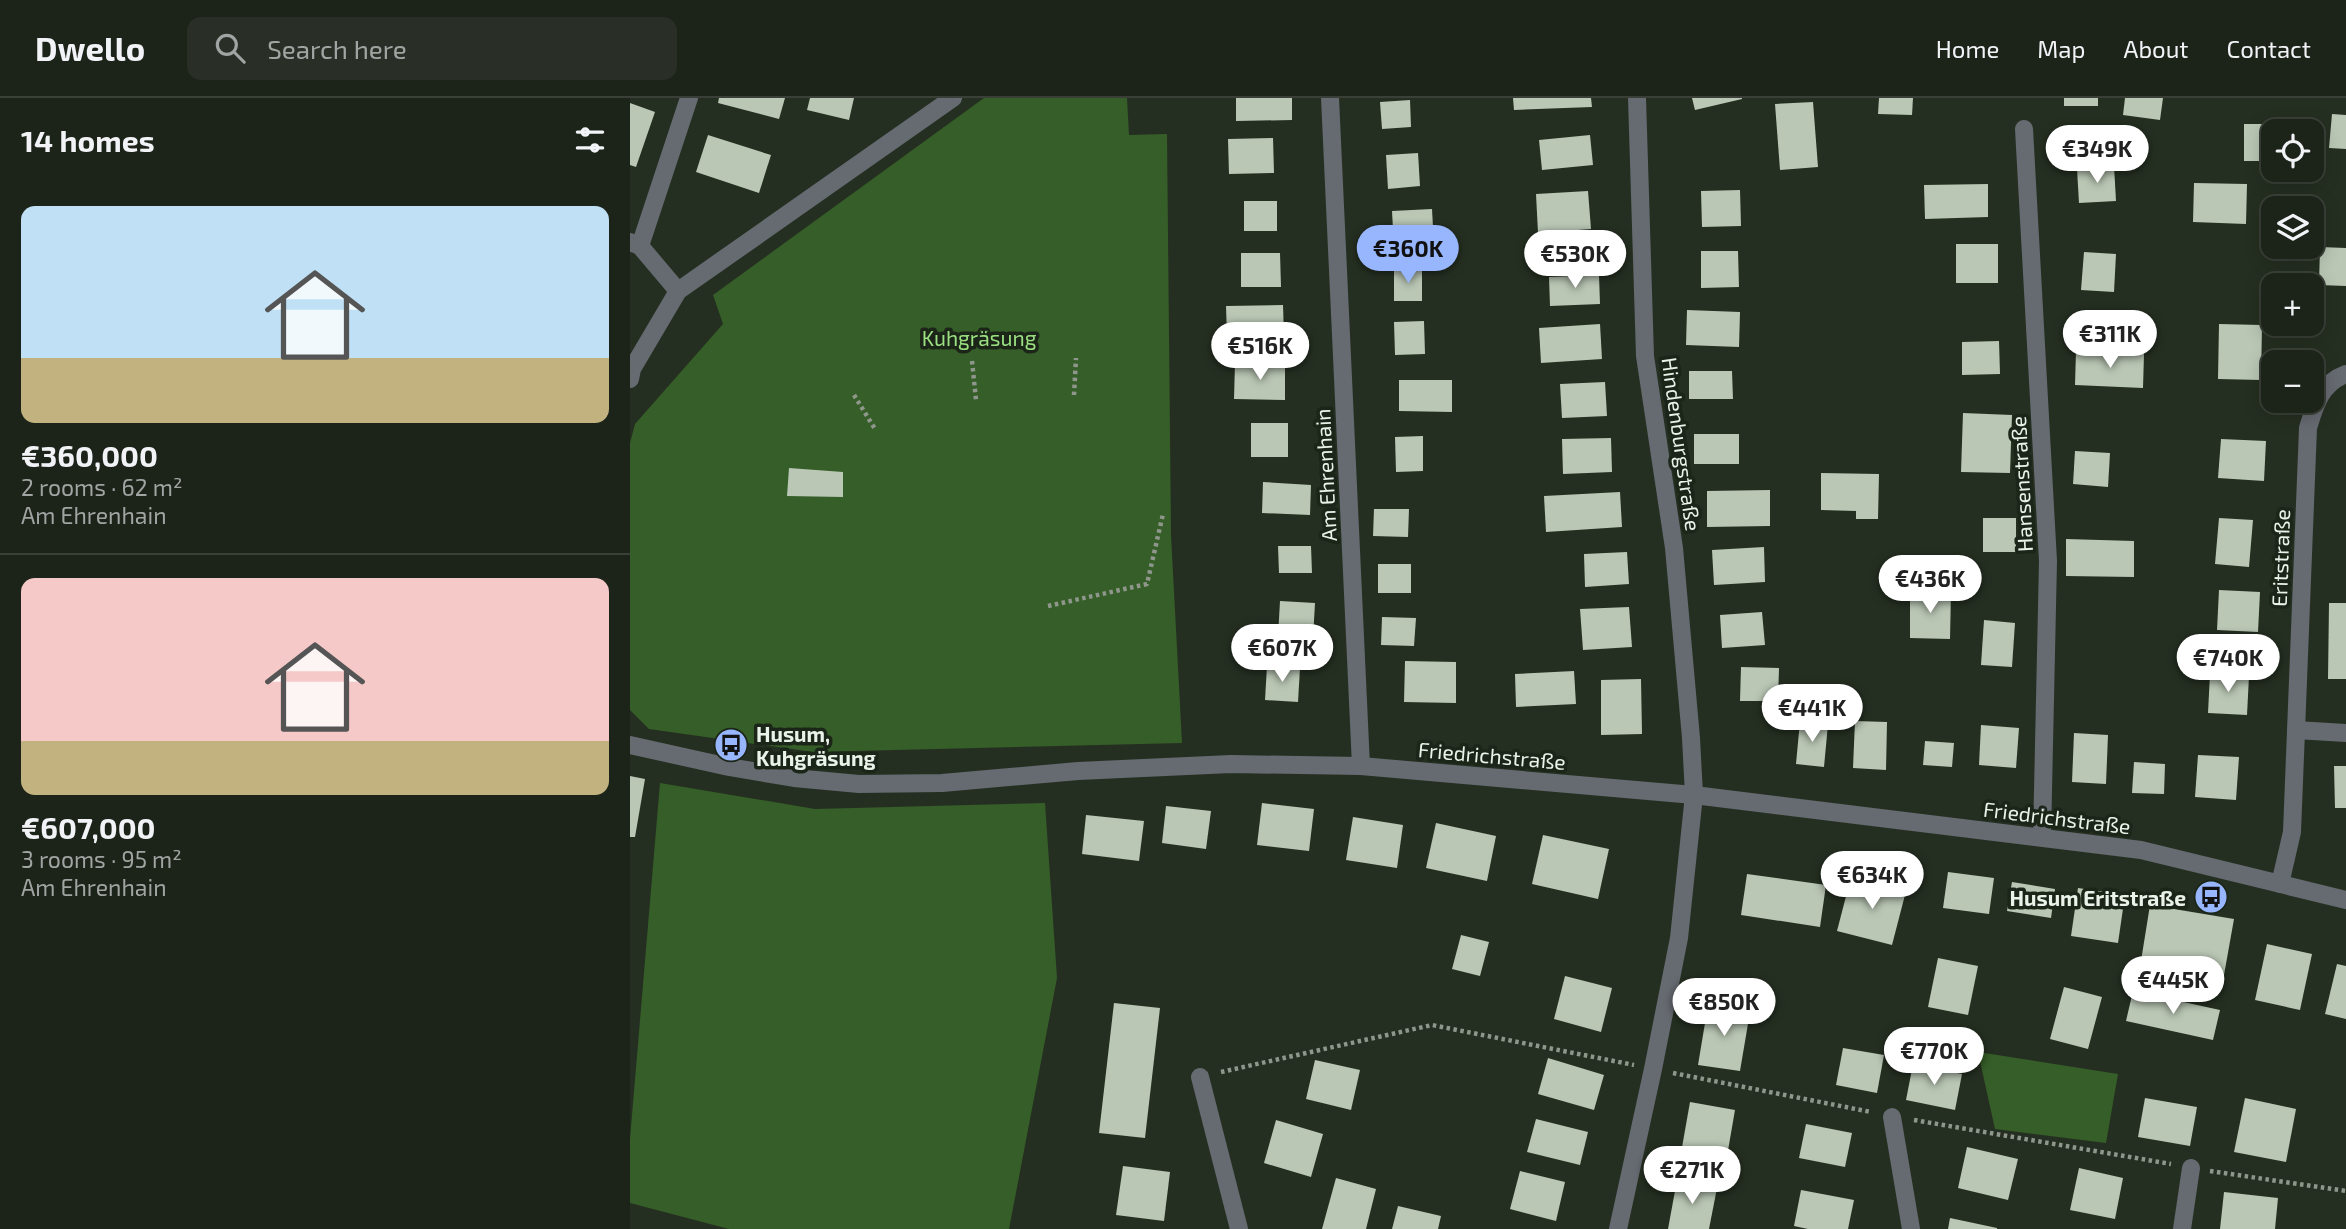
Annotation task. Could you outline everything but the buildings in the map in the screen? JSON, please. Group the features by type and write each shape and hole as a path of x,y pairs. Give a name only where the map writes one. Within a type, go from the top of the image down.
{"street":[{"path":"678,291 635,244 689,98"},
{"path":"630,379 632,369 678,291 953,98"},
{"name":"Am Ehrenhain","path":"1329,98 1362,766"},
{"name":"Hindenburgstraße","path":"1618,1229 1679,938 1693,795 1691,738 1674,548 1645,356 1637,98"},
{"name":"Hansenstraße","path":"2025,129 2048,561 2042,837"},
{"name":"Eritstraße","path":"2280,884 2292,832 2308,428 2316,402 2325,387 2346,374"},
{"path":"2296,730 2346,733"},
{"name":"Friedrichstraße","path":"630,744 729,767 794,778 859,784 942,783 1078,771 1231,764 1362,766 1693,795 2141,850 2346,900"},
{"path":"1200,1077 1239,1229"},
{"path":"1892,1116 1911,1229"},
{"path":"2182,1229 2191,1168"}],"path":[{"path":"1074,395 1076,358"},
{"path":"972,361 976,400"},
{"path":"854,395 875,429"},
{"path":"1048,606 1147,584 1163,514"},
{"path":"1200,1077 1432,1025 1892,1116 2191,1168 2346,1191"}],"green space":[{"name":"Kuhgräsung","path":"984,98 1127,98 1129,135 1167,134 1171,535 1182,743 813,752 649,729 630,710 630,443 635,424 723,324 713,295"},
{"path":"660,783 815,809 1045,803 1057,978 1009,1229 729,1229 630,1203 630,1139"},
{"path":"1978,1052 2118,1074 2106,1143 1995,1129"}],"place":[{"name":"Husum, Kuhgräsung","path":"731,745"},
{"name":"Husum Eritstraße","path":"2211,897"}]}
